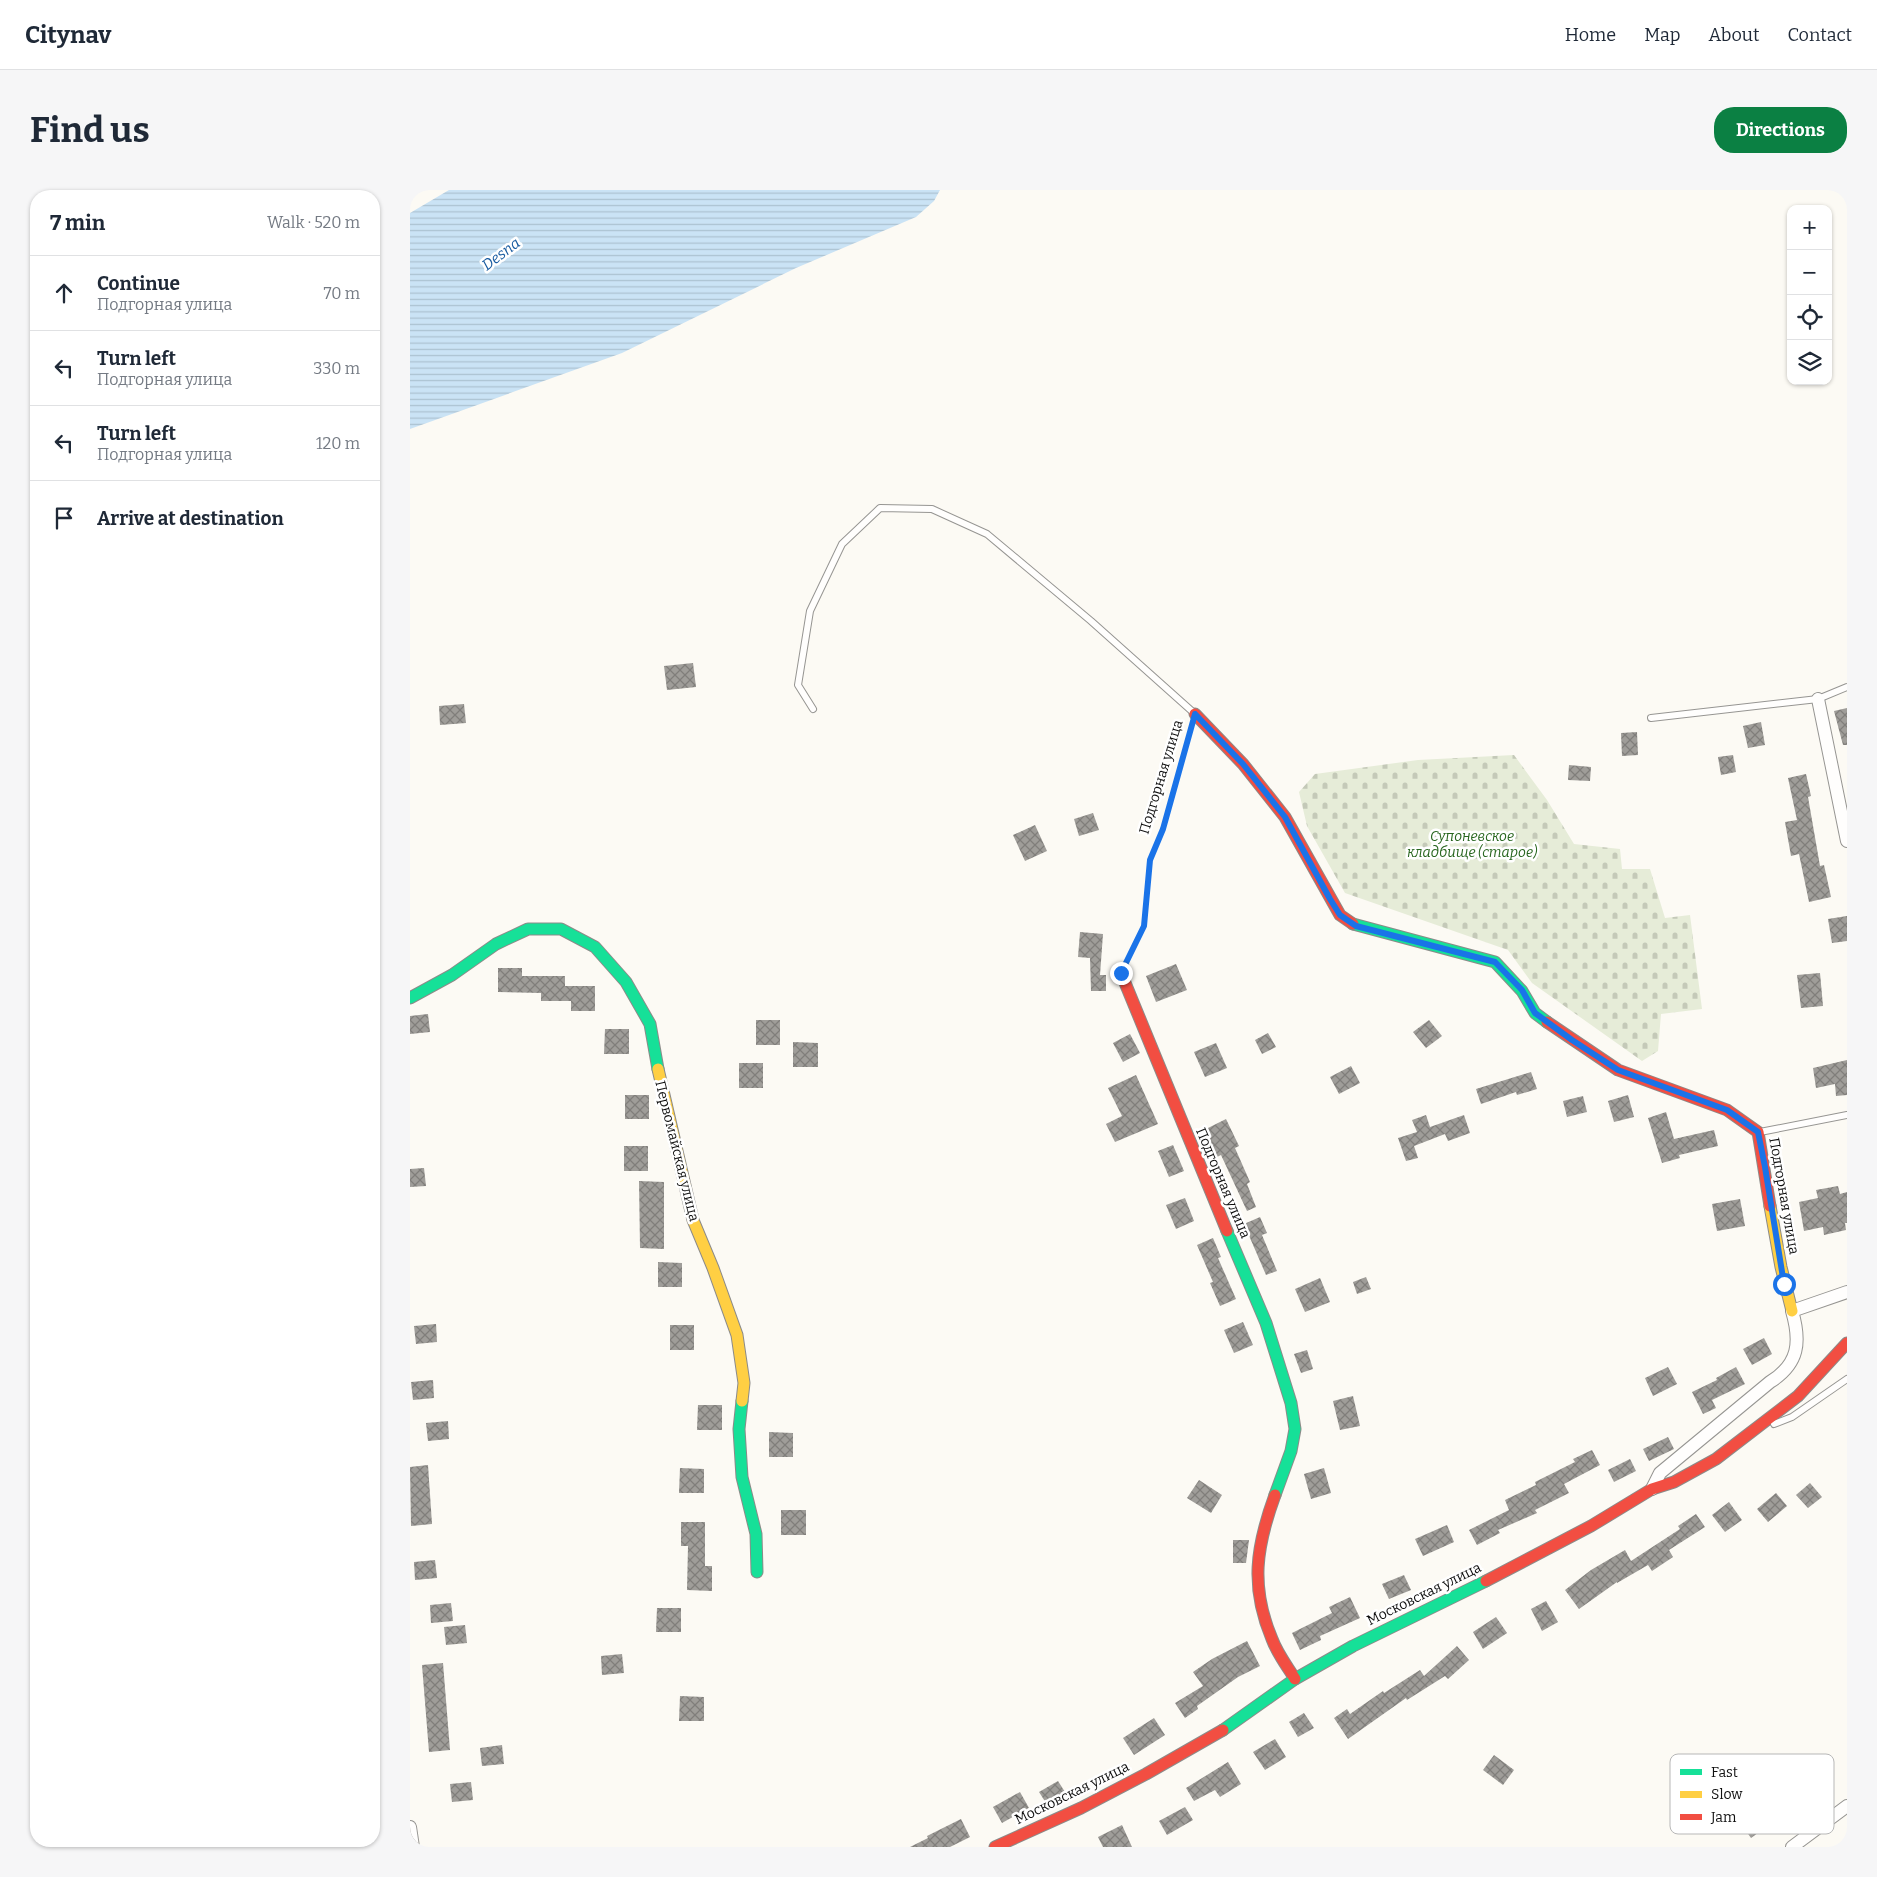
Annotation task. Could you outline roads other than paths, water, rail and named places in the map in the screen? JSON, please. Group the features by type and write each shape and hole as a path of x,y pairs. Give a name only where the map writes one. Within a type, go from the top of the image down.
{"street":[{"path":"1818,699 1847,841"},
{"name":"Подгорная улица","path":"1195,714 1243,764 1285,817 1340,915 1356,926 1495,962 1522,990 1535,1013 1618,1070 1727,1110 1758,1132 1784,1284 1792,1311"},
{"name":"Первомайская улица","path":"410,998 452,975 496,944 528,929 561,929 595,947 626,982 650,1024 661,1087 693,1220 713,1268 737,1335 744,1383 739,1429 742,1477 756,1534 757,1572"},
{"name":"Подгорная улица","path":"1121,973 1179,1117 1266,1323 1291,1403 1295,1429 1291,1451 1266,1520 1257,1564 1260,1604 1272,1640 1296,1679"},
{"path":"1652,1489 1660,1473 1770,1382 1783,1374 1792,1362 1797,1345 1797,1331 1792,1311 1847,1292"},
{"name":"Московская улица","path":"995,1847 1081,1808 1146,1774 1224,1729 1296,1679 1353,1646 1473,1588 1591,1526 1652,1489 1674,1482 1716,1459 1798,1396 1847,1343"},
{"path":"1834,1816 1847,1806"},
{"path":"410,1827 413,1847"},
{"path":"1792,1847 1809,1834"}],"lane":[{"path":"813,709 798,686 810,611 842,544 880,508 932,509 987,534 1091,621 1195,714"},
{"path":"1651,718 1818,699 1847,687"},
{"path":"1758,1132 1847,1115"},
{"path":"1752,1431 1792,1417 1847,1379"}],"water":[{"name":"Desna","path":"449,190 940,190 934,201 916,217 796,268 622,353 410,429 410,213"}],"park label":[{"name":"Супоневское кладбище (старое)","path":"1472,844"}]}
